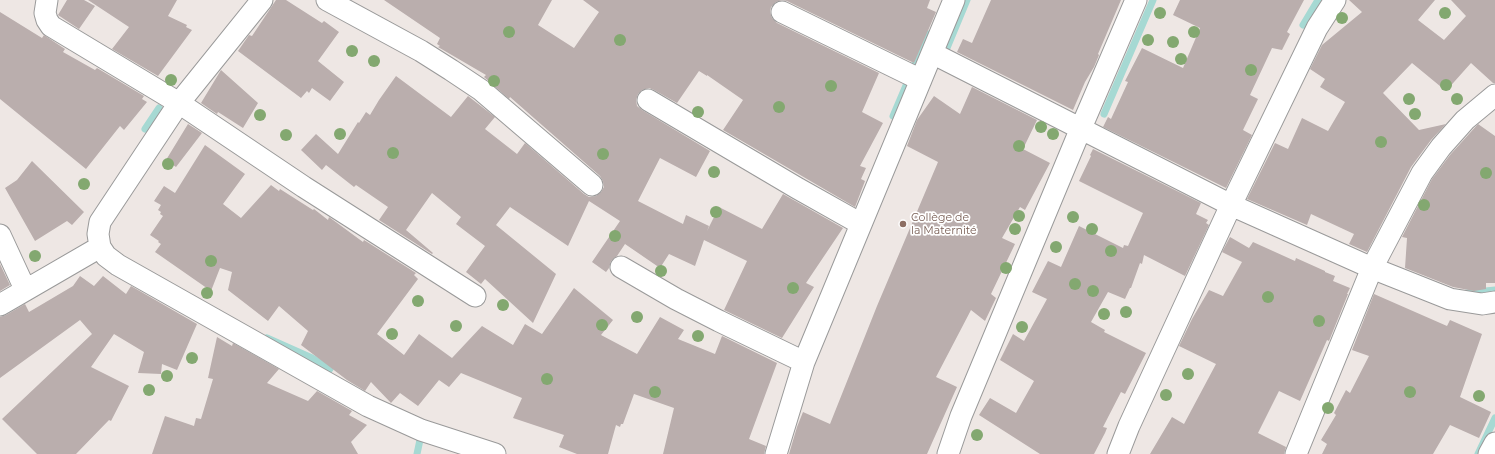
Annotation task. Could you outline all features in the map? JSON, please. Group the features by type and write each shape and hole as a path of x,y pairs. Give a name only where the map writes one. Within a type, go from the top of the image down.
{"street":[{"path":"47,0 45,13 46,20 51,26 179,103 304,187 475,296"},
{"path":"262,0 179,103 100,222 98,234 100,247 106,256 118,265 368,406 421,430 495,454"},
{"path":"327,0 421,51 481,90 592,185"},
{"path":"776,454 804,362 954,0"},
{"path":"948,454 961,416 1136,0"},
{"path":"1118,454 1231,205 1317,28 1335,0"},
{"path":"782,12 921,80"},
{"path":"932,53 1231,205 1372,268 1450,299 1482,304 1495,302"},
{"path":"1296,454 1372,268 1422,173 1441,146 1465,120 1495,95"},
{"path":"648,100 757,165 861,224"},
{"path":"0,235 25,289"},
{"path":"0,304 100,247"},
{"path":"621,267 676,299 804,362"},
{"path":"1489,454 1495,443"}],"building":[{"path":"67,0 84,0 95,6 79,29 58,15"},
{"path":"88,0 177,0 168,16 187,25 186,27 192,30 158,76 112,49 129,27"},
{"path":"276,0 286,0 322,23 324,21 339,32 318,61 344,82 330,101 312,88 309,93 307,91 301,98 238,51 249,35 252,36"},
{"path":"384,0 552,0 538,25 574,48 599,12 583,0 782,0 776,2 771,7 770,12 772,18 777,23 879,73 862,112 883,123 860,166 866,168 861,179 865,181 855,207 723,130 743,100 707,75 699,71 677,103 649,88 642,90 638,94 636,100 637,106 642,110 710,151 696,177 660,158 638,201 683,224 686,215 709,226 707,231 719,207 762,229 783,194 843,228 806,283 814,287 782,338 724,310 747,261 704,240 695,266 669,254 660,268 625,244 617,256 611,261 606,272 592,262 620,221 589,201 568,246 510,207 496,225 556,274 533,323 485,279 481,284 466,272 485,246 456,224 461,217 432,193 406,230 433,253 432,254 379,220 388,207 356,185 354,187 326,165 322,170 301,150 316,134 338,154 358,122 359,123 366,112 370,115 396,76 451,117 468,96 495,117 485,129 517,154 525,143 589,197 596,196 604,187 600,176 510,97 509,99 484,77 486,75 438,47 440,46 437,44 440,38"},
{"path":"782,0 930,0 927,8 936,12 914,63 787,1"},
{"path":"991,0 1121,0 1094,67 1085,82 1073,110 957,52 963,39 972,43"},
{"path":"1180,0 1304,0 1287,32 1290,34 1282,50 1272,48 1250,95 1258,99 1243,130 1252,135 1226,188 1103,127 1108,117 1111,119 1128,82 1125,81 1142,48 1183,68 1200,28 1173,15"},
{"path":"1349,0 1435,0 1418,20 1444,40 1466,16 1451,0 1495,0 1495,83 1493,83 1471,63 1446,91 1412,63 1383,93 1419,130 1446,124 1431,140 1411,167 1367,252 1349,244 1354,234 1311,214 1307,225 1247,199 1275,143 1288,149 1302,118 1328,131 1345,102 1320,87 1325,79 1310,69 1322,45 1362,12"},
{"path":"0,12 42,38 44,35 65,49 63,52 95,70 97,68 144,96 142,99 147,102 124,130 120,126 86,169 0,99"},
{"path":"221,70 258,103 243,128 218,112 217,114 201,103"},
{"path":"972,87 1037,120 1023,149 1050,163 1025,210 1020,207 1002,238 1015,244 991,294 996,298 985,321 971,310 936,377 957,387 927,454 789,454 803,412 830,424 877,306 938,162 907,146 917,120 934,96 960,114"},
{"path":"188,124 202,133 176,167 166,160"},
{"path":"1478,124 1495,136 1495,283 1486,283 1486,289 1474,291 1453,287 1405,268 1407,238 1402,237 1432,179 1450,155"},
{"path":"205,145 245,174 223,204 241,218 271,185 313,210 314,209 328,220 329,217 363,242 364,240 416,273 414,275 418,279 377,334 404,355 419,334 452,358 482,326 513,345 525,324 542,334 574,288 613,320 601,335 637,354 660,317 684,330 678,339 715,354 722,336 777,363 749,439 766,446 764,454 663,454 674,408 634,394 623,424 621,424 620,427 616,425 608,454 577,454 559,447 564,435 513,418 522,398 461,373 449,387 439,380 418,406 400,393 391,403 371,382 365,391 347,380 301,345 308,331 279,306 268,321 228,290 232,272 220,268 211,291 155,252 161,244 150,235 163,216 158,210 161,205 154,201 164,186 175,193"},
{"path":"1093,149 1201,203 1196,214 1208,220 1206,223 1209,225 1185,276 1144,255 1142,264 1140,263 1131,288 1125,299 1108,292 1091,322 1105,330 1104,332 1146,353 1125,394 1121,392 1103,427 1107,428 1094,454 1040,454 979,415 990,398 1016,413 1034,381 1000,360 1013,334 1024,341 1047,299 1032,292 1048,261 1061,267 1079,226 1123,248 1124,245 1128,246 1143,213 1079,181"},
{"path":"32,161 84,212 72,225 67,221 35,241 5,188 17,180"},
{"path":"1230,237 1249,248 1253,242 1295,261 1296,258 1325,271 1335,276 1333,281 1350,288 1348,294 1329,341 1327,340 1300,401 1279,391 1258,433 1286,447 1284,454 1150,454 1172,417 1184,424 1216,364 1179,346 1192,319 1209,290 1223,296 1242,262 1222,252"},
{"path":"0,264 10,285 0,291"},
{"path":"80,276 94,286 103,276 126,294 131,286 197,324 177,370 162,364 161,374 138,373 144,352 114,334 91,367 129,386 111,421 109,420 76,454 37,454 2,419 92,334 80,320 0,378 0,317 25,304 29,312 73,286"},
{"path":"1374,294 1447,326 1450,320 1482,334 1460,397 1491,412 1479,438 1450,425 1433,454 1322,454 1327,444 1321,440 1336,415 1334,413 1346,390 1350,393 1369,356 1352,350"},
{"path":"217,337 232,346 233,343 279,369 267,383 308,401 317,391 352,411 349,415 367,425 351,442 358,454 152,454 165,416 194,426 196,418 201,419 213,379 208,378"}],"waterway":[{"path":"947,48 967,0"},
{"path":"1104,114 1153,0"},
{"path":"1303,25 1318,0"},
{"path":"911,73 928,34"},
{"path":"893,116 910,76"},
{"path":"145,129 159,108"},
{"path":"1467,293 1495,290"},
{"path":"267,338 312,358 330,369"},
{"path":"1478,454 1495,418"},
{"path":"417,454 421,435"}],"place":[{"name":"Collège de la Maternité","path":"903,224"}]}
